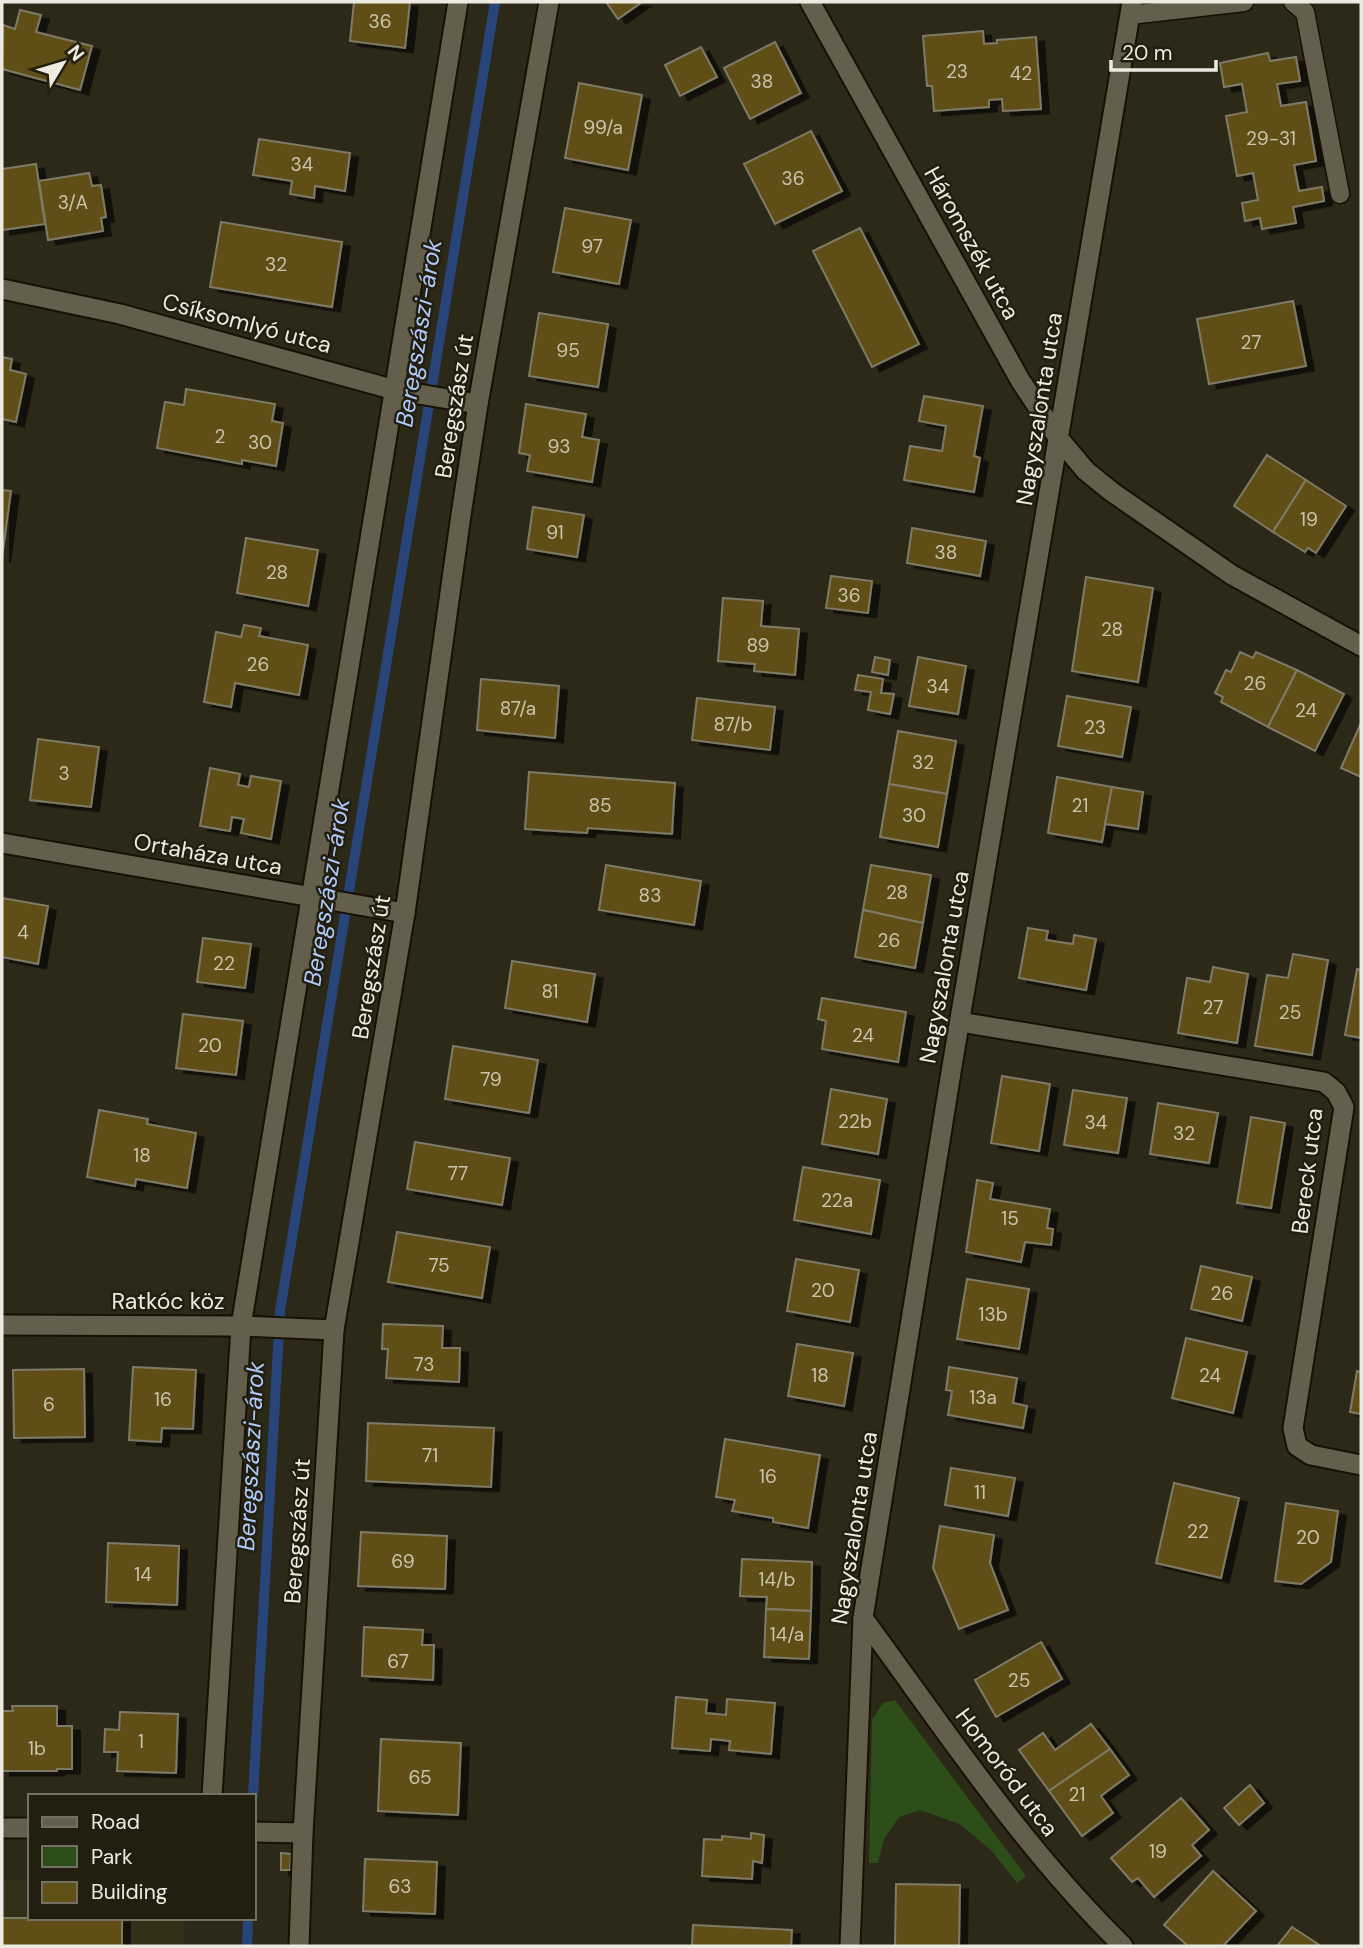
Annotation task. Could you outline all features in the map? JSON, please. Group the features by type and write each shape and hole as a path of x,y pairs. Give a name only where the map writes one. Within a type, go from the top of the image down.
{"street":[{"path":"212,1794 241,1326 321,898 404,391 458,2"},
{"name":"Beregszász út","path":"299,1946 303,1833 334,1330 405,913 478,404 549,2"},
{"name":"Háromszék utca","path":"810,2 836,44 1020,380 1059,439 1086,471 1232,575 1361,646"},
{"name":"Nagyszalonta utca","path":"850,1946 863,1618 960,1021 1131,8"},
{"name":"Csíksomlyó utca","path":"2,289 120,314 404,391 478,404"},
{"name":"Ortaháza utca","path":"2,843 405,913"},
{"name":"Bereck utca","path":"960,1021 1324,1082 1336,1092 1344,1107 1293,1428 1297,1446 1311,1455 1361,1465"},
{"name":"Ratkóc köz","path":"2,1325 241,1326 334,1330"},
{"name":"Homoród utca","path":"863,1618 1022,1835 1073,1895 1123,1946"},
{"path":"2,1828 28,1828"},
{"path":"256,1832 303,1833"}],"lane":[{"path":"1131,8 1244,2"},
{"path":"1293,2 1305,12 1340,194"}],"shaded area":[{"path":"2,1880 28,1880 28,1920 185,1920 184,1946 2,1946"}],"green space":[{"path":"895,1700 1026,1876 1017,1883 991,1850 960,1824 920,1810 899,1817 884,1839 878,1863 869,1863 872,1720 883,1703"}],"building":[{"path":"354,2 410,2 405,48 350,41"},
{"path":"606,2 642,2 618,19"},
{"path":"20,10 41,15 36,32 92,46 80,90 2,69 3,25 15,29"},
{"path":"983,31 984,44 997,43 997,40 1036,37 1041,109 1003,111 1002,99 989,100 989,107 934,111 932,86 927,86 923,36"},
{"path":"775,42 801,93 750,119 724,68"},
{"path":"701,47 717,77 680,96 665,65"},
{"path":"1268,53 1270,61 1296,57 1300,81 1277,84 1281,106 1306,102 1316,161 1294,165 1299,191 1322,187 1324,201 1293,207 1296,223 1262,229 1260,218 1245,221 1242,203 1258,200 1253,173 1237,176 1226,116 1247,112 1242,84 1224,87 1220,63"},
{"path":"579,83 642,95 628,170 565,158"},
{"path":"811,131 842,191 775,224 744,164"},
{"path":"259,139 350,153 345,191 315,186 314,198 290,194 292,181 253,175"},
{"path":"36,164 45,224 2,230 2,169"},
{"path":"89,173 92,186 101,185 106,217 101,218 103,231 48,240 39,181"},
{"path":"565,208 631,220 619,284 553,272"},
{"path":"221,222 342,242 332,307 210,287"},
{"path":"860,228 919,344 872,367 813,251"},
{"path":"1293,301 1306,366 1209,384 1197,319"},
{"path":"539,313 608,324 598,387 529,376"},
{"path":"2,357 12,359 10,370 26,374 16,422 2,419"},
{"path":"186,389 275,404 272,421 283,423 276,466 242,460 242,464 157,448 165,402 184,405"},
{"path":"924,396 983,406 974,456 980,458 974,492 904,480 910,446 942,451 946,426 919,421"},
{"path":"526,404 586,414 582,437 599,440 592,482 527,471 530,455 519,453"},
{"path":"1267,455 1306,480 1273,532 1234,506"},
{"path":"1306,480 1346,506 1316,553 1308,548 1305,552 1273,532"},
{"path":"2,490 11,491 2,558"},
{"path":"533,507 584,515 577,557 527,549"},
{"path":"912,528 986,541 980,576 907,563"},
{"path":"246,538 318,550 308,606 237,593"},
{"path":"831,576 872,581 868,613 826,608"},
{"path":"1086,577 1153,588 1138,682 1072,671"},
{"path":"723,598 763,601 761,626 799,629 795,675 754,671 755,664 718,661"},
{"path":"244,625 261,628 259,636 308,645 299,695 235,683 231,707 204,702 216,632 241,637"},
{"path":"1240,652 1253,658 1256,652 1297,670 1268,727 1221,702 1223,697 1215,693 1226,670 1231,672"},
{"path":"875,657 890,660 888,675 872,672"},
{"path":"918,657 966,666 958,714 909,706"},
{"path":"1297,670 1344,694 1315,751 1268,727"},
{"path":"858,675 883,679 881,693 894,694 890,714 868,710 871,692 855,690"},
{"path":"481,679 559,686 555,738 477,730"},
{"path":"1067,696 1131,707 1122,757 1058,746"},
{"path":"697,698 775,707 770,750 692,740"},
{"path":"1361,723 1361,777 1341,768"},
{"path":"898,731 956,741 947,794 889,784"},
{"path":"38,739 99,747 91,807 30,800"},
{"path":"210,768 240,774 238,785 249,787 251,776 281,781 271,839 241,833 244,819 232,817 230,831 200,826"},
{"path":"529,772 675,783 672,834 588,828 587,833 525,829"},
{"path":"1057,777 1112,787 1102,842 1048,833"},
{"path":"889,784 947,794 938,847 880,837"},
{"path":"1112,787 1143,792 1138,829 1105,824"},
{"path":"606,865 701,881 694,925 599,910"},
{"path":"871,865 931,875 923,923 863,910"},
{"path":"2,898 48,906 38,964 2,957"},
{"path":"863,910 923,923 915,968 855,957"},
{"path":"1028,928 1048,931 1046,940 1073,944 1074,935 1096,939 1086,990 1019,978"},
{"path":"203,938 251,944 245,988 197,982"},
{"path":"1293,954 1328,960 1312,1055 1255,1046 1267,975 1288,978"},
{"path":"512,961 595,974 587,1022 505,1008"},
{"path":"1213,967 1248,974 1237,1043 1178,1033 1187,978 1210,982"},
{"path":"1357,969 1361,970 1361,1038 1345,1035"},
{"path":"822,998 906,1012 898,1062 822,1049 826,1021 818,1019"},
{"path":"183,1014 243,1021 236,1075 176,1068"},
{"path":"453,1046 538,1060 529,1113 445,1099"},
{"path":"1002,1076 1050,1084 1039,1151 991,1143"},
{"path":"831,1089 887,1099 878,1154 822,1144"},
{"path":"1073,1090 1127,1098 1118,1153 1064,1145"},
{"path":"1158,1103 1218,1113 1209,1163 1150,1154"},
{"path":"99,1110 148,1119 147,1124 196,1133 187,1188 136,1179 135,1186 87,1177"},
{"path":"1251,1117 1285,1123 1271,1208 1237,1203"},
{"path":"415,1142 510,1158 502,1205 407,1189"},
{"path":"803,1167 880,1180 871,1234 794,1220"},
{"path":"977,1180 993,1183 990,1199 1050,1209 1047,1228 1053,1229 1051,1245 1025,1242 1021,1262 966,1252"},
{"path":"397,1232 490,1247 482,1298 388,1282"},
{"path":"796,1259 859,1270 850,1322 787,1311"},
{"path":"1201,1266 1252,1277 1242,1321 1191,1309"},
{"path":"967,1279 1029,1289 1019,1349 957,1339"},
{"path":"383,1324 443,1326 442,1348 460,1348 459,1382 386,1378 388,1349 382,1349"},
{"path":"1186,1338 1247,1352 1233,1413 1172,1398"},
{"path":"797,1344 853,1353 844,1406 788,1396"},
{"path":"133,1367 196,1370 193,1429 162,1428 161,1442 129,1440"},
{"path":"949,1367 1017,1378 1013,1403 1027,1406 1023,1428 948,1415 952,1391 946,1390"},
{"path":"84,1369 85,1437 14,1438 13,1370"},
{"path":"1357,1371 1361,1372 1361,1414 1350,1412"},
{"path":"368,1423 494,1428 491,1487 366,1481"},
{"path":"725,1439 820,1455 808,1528 773,1522 773,1518 732,1511 735,1500 716,1497"},
{"path":"951,1468 1015,1478 1008,1516 945,1505"},
{"path":"1174,1483 1239,1498 1221,1578 1156,1563"},
{"path":"1286,1503 1338,1511 1331,1562 1301,1584 1275,1581"},
{"path":"940,1526 994,1535 990,1563 1008,1610 959,1629 933,1568"},
{"path":"361,1532 447,1536 445,1589 358,1586"},
{"path":"108,1543 179,1546 177,1605 106,1602"},
{"path":"742,1559 812,1562 811,1611 766,1609 767,1597 740,1596"},
{"path":"766,1609 811,1611 809,1659 764,1657"},
{"path":"364,1627 423,1630 422,1645 434,1645 433,1680 362,1676"},
{"path":"1041,1642 1062,1679 996,1717 975,1680"},
{"path":"676,1697 707,1700 706,1713 726,1715 727,1699 775,1703 771,1754 729,1750 730,1741 711,1739 710,1751 672,1748"},
{"path":"12,1706 57,1706 57,1726 72,1726 72,1769 2,1771 2,1711 13,1711"},
{"path":"120,1712 178,1714 176,1773 117,1771 118,1752 104,1752 105,1729 119,1730"},
{"path":"1091,1724 1110,1749 1049,1791 1019,1750 1043,1733 1055,1750"},
{"path":"381,1739 461,1743 458,1815 378,1811"},
{"path":"1110,1749 1129,1775 1101,1796 1113,1813 1082,1836 1049,1791"},
{"path":"1250,1785 1264,1803 1239,1825 1224,1808"},
{"path":"1181,1798 1209,1830 1192,1845 1201,1856 1154,1897 1138,1878 1132,1882 1111,1858"},
{"path":"751,1833 764,1835 762,1863 753,1861 752,1879 702,1876 704,1839 722,1840 722,1836 751,1839"},
{"path":"281,1853 291,1854 290,1870 281,1870"},
{"path":"365,1859 437,1862 435,1914 363,1911"},
{"path":"1213,1871 1256,1911 1223,1946 1188,1946 1164,1925"},
{"path":"896,1884 960,1885 959,1946 895,1946"},
{"path":"2,1918 122,1920 122,1946 2,1946"},
{"path":"693,1925 792,1930 791,1946 692,1946"},
{"path":"1292,1927 1321,1946 1277,1946"}],"waterway":[{"name":"Beregszászi-árok","path":"253,1794 280,1311 495,2"},
{"name":"Beregszászi-árok","path":"247,1946 248,1920"}]}
